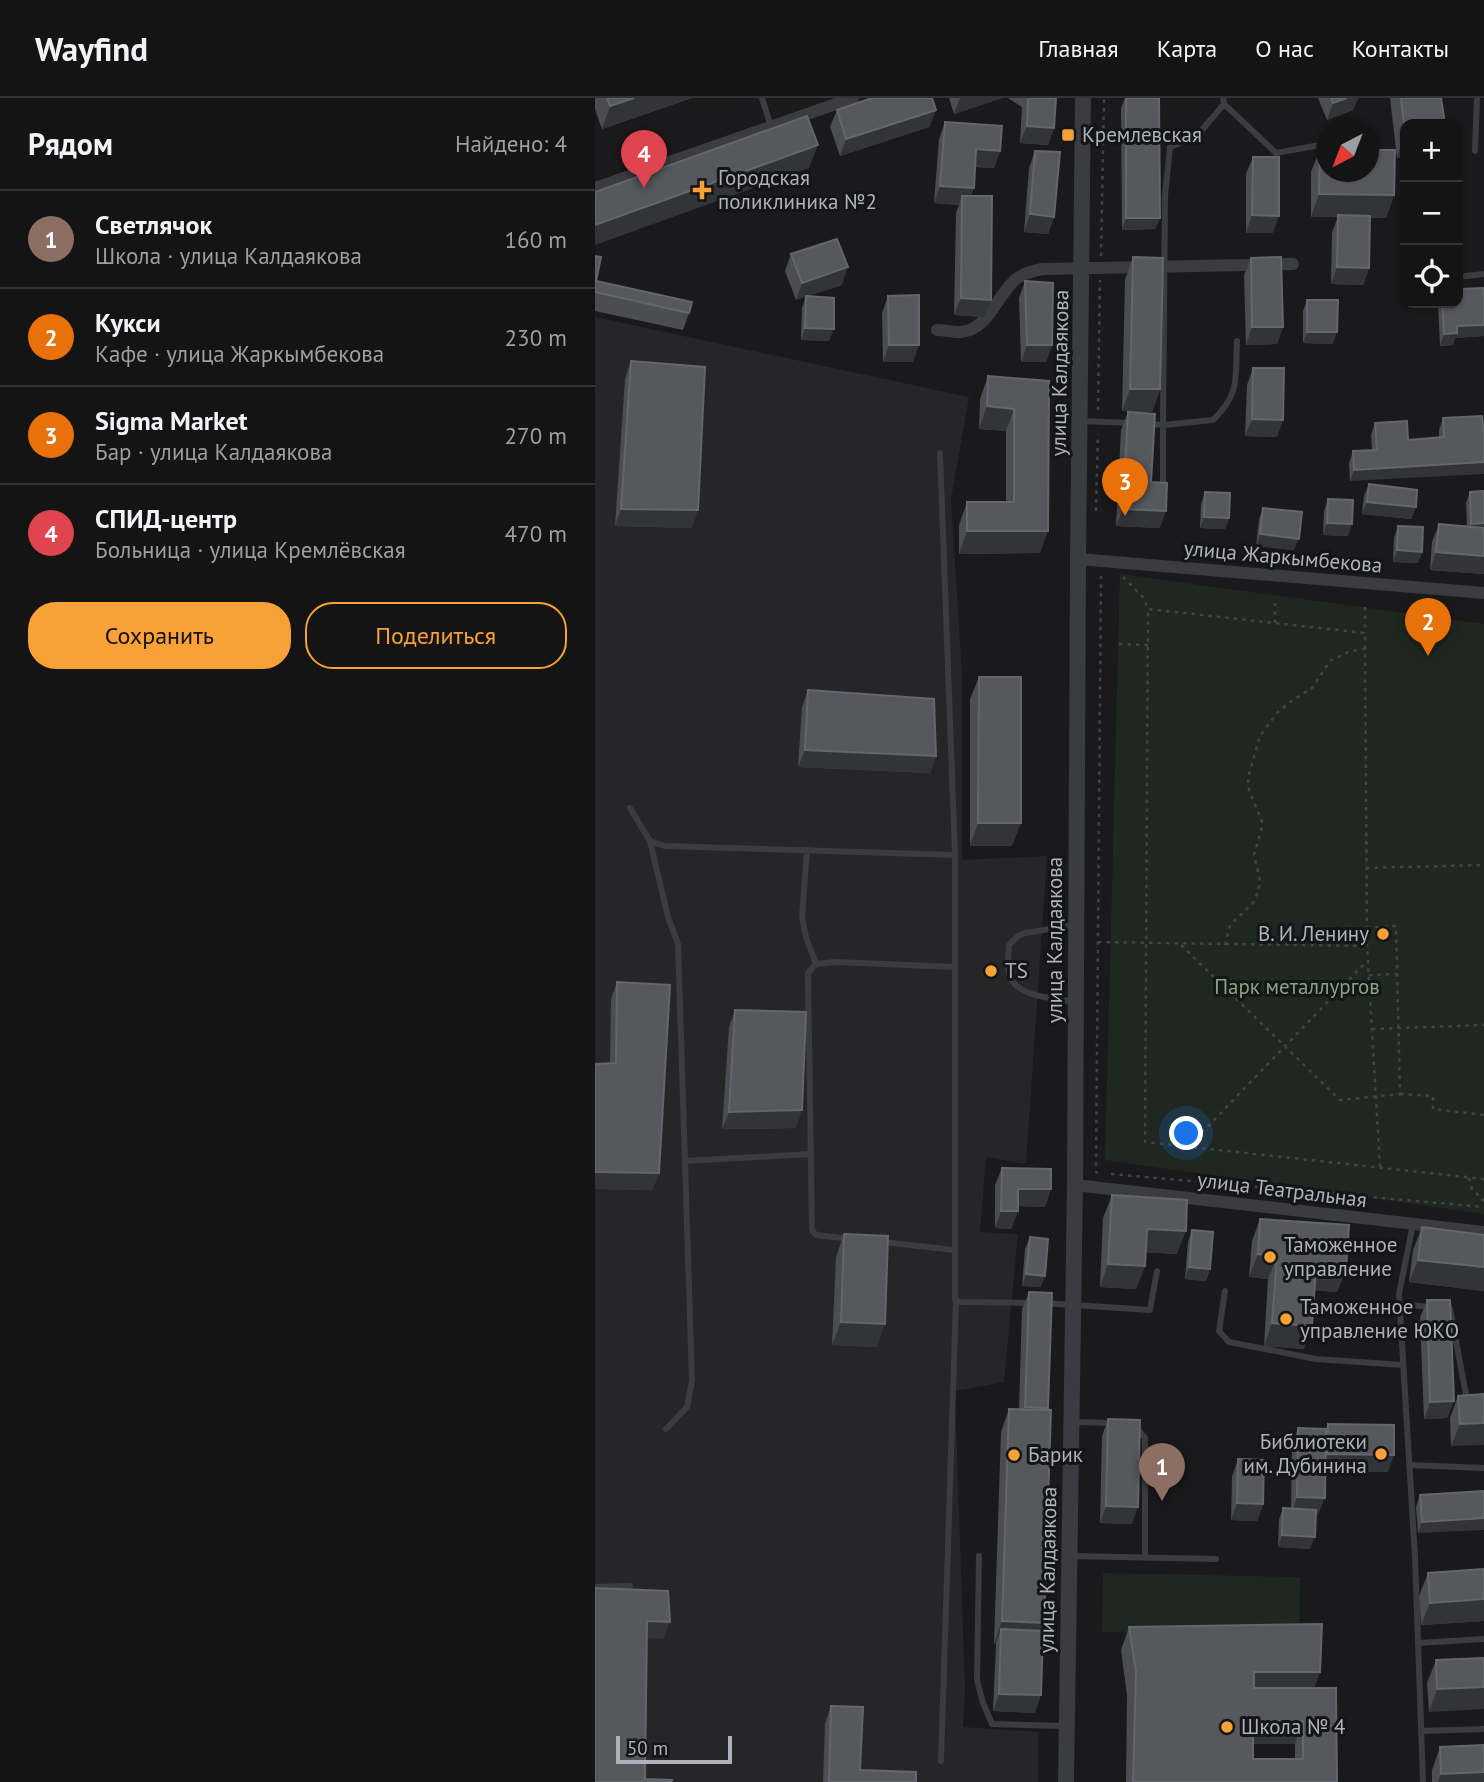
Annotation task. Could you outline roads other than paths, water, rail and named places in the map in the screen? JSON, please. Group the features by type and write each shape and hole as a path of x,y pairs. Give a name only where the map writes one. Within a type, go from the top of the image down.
{"street":[{"path":"595,188 853,98"},
{"name":"улица Калдаякова","path":"1066,1782 1075,1185 1083,98"},
{"path":"937,330 961,332 974,327 984,320 1011,284 1026,273 1042,269 1293,264"},
{"name":"улица Жаркымбекова","path":"1078,559 1484,593"},
{"name":"улица Театральная","path":"1075,1185 1484,1232"}],"lane":[{"path":"762,98 771,127"},
{"path":"1475,151 1477,98"},
{"path":"1163,490 1165,196 1170,147 1196,137 1223,101 1276,153 1316,146"},
{"path":"1463,276 1484,274"},
{"path":"1080,421 1163,425 1213,421 1228,405 1234,391 1237,341"},
{"path":"940,453 955,855 956,1300 941,1761"},
{"path":"630,808 650,841 668,917 678,944 692,1381 687,1407 666,1429"},
{"path":"650,841 666,846 955,855"},
{"path":"807,850 802,917 816,964"},
{"path":"1076,925 1018,936 1009,945 1009,971 1016,986 1025,992 1076,1003"},
{"path":"858,1239 817,1235 812,1230 808,973 816,964 835,962 955,967"},
{"path":"685,1161 811,1154"},
{"path":"1413,1224 1398,1294 1409,1465 1423,1782"},
{"path":"871,1241 954,1250"},
{"path":"956,1300 1150,1310 1157,1271"},
{"path":"1225,1291 1219,1331 1229,1342 1315,1359 1403,1365"},
{"path":"1399,1304 1450,1309 1465,1400 1474,1400"},
{"path":"1071,1422 1120,1423"},
{"path":"1132,1423 1145,1438 1145,1558"},
{"path":"1409,1465 1484,1468"},
{"path":"979,1556 977,1680 992,1724 1066,1726"},
{"path":"1069,1556 1216,1559"},
{"path":"595,1587 630,1586"},
{"path":"1418,1643 1484,1639"},
{"path":"1421,1731 1484,1729"}],"place":[{"name":"Кремлевская","path":"1068,135"},
{"name":"СПИД-центр","path":"644,188"},
{"name":"Городская поликлиника №2","path":"702,190"},
{"name":"Sigma Market","path":"1125,516"},
{"name":"Кукси","path":"1428,656"},
{"name":"В. И. Ленину","path":"1383,934"},
{"name":"TS","path":"991,971"},
{"name":"Таможенное управление","path":"1270,1257"},
{"name":"Таможенное управление ЮКО","path":"1286,1319"},
{"name":"Библиотеки им. Дубинина","path":"1381,1454"},
{"name":"Барик","path":"1014,1455"},
{"name":"Светлячок","path":"1162,1501"},
{"name":"Школа № 4","path":"1227,1727"}],"park label":[{"name":"Парк металлургов","path":"1297,987"}]}
